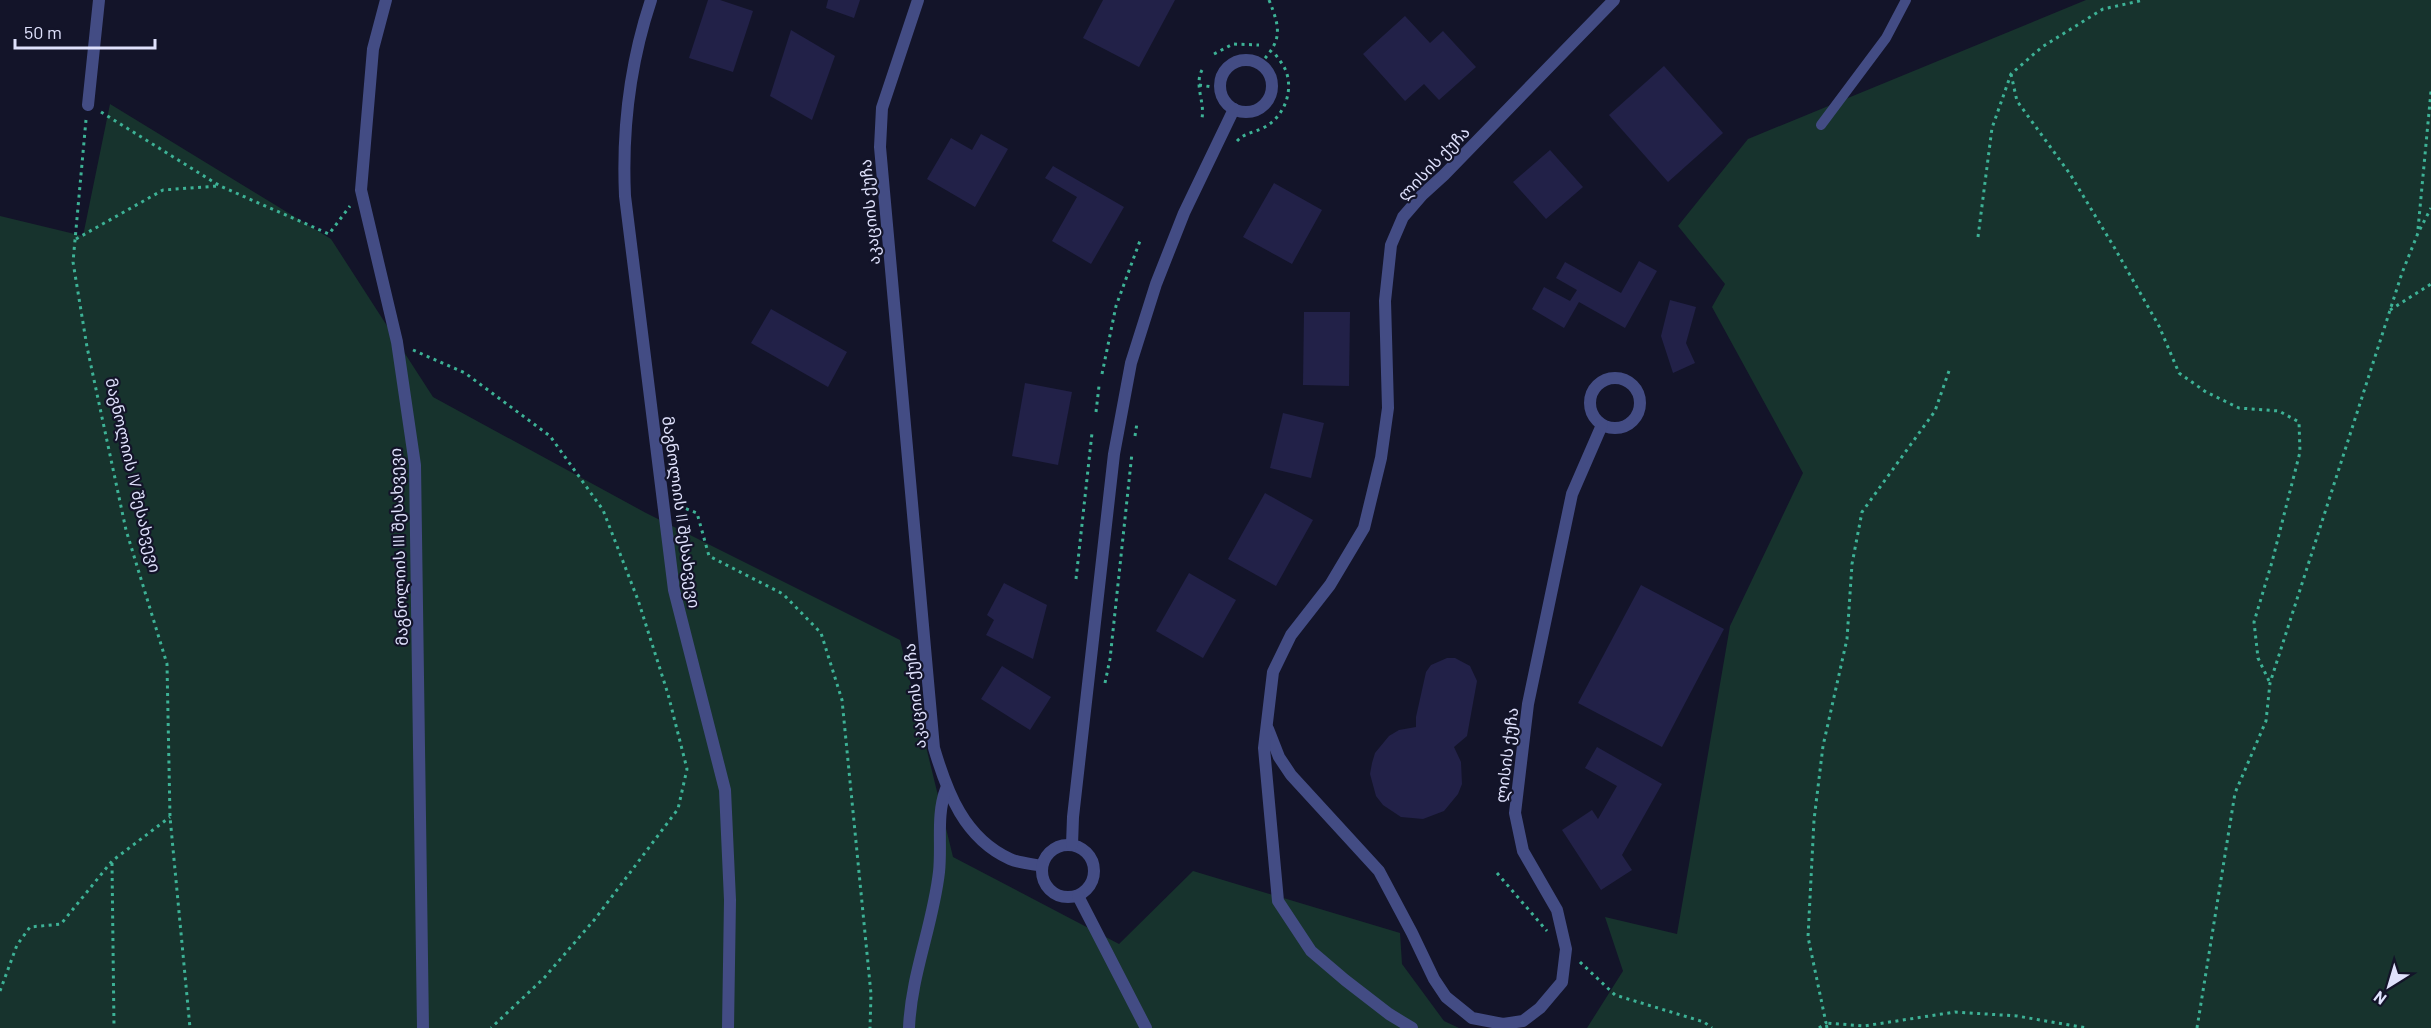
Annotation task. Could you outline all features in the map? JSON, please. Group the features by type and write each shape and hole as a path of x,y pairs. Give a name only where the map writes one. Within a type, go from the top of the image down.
{"street":[{"path":"88,105 99,0"},
{"name":"მაგნოლიის III შესახვევი","path":"386,0 373,49 361,190 397,342 415,465 423,1028"},
{"name":"მაგნოლიის II შესახვევი","path":"651,0 631,82 624,156 625,196 674,590 725,790 730,900 728,1028"},
{"name":"აკაციის ქუჩა","path":"918,0 882,108 880,147 934,748 946,789 966,825 991,847 1011,860 1042,866"},
{"name":"ლისის ქუჩა","path":"1412,1028 1345,981 1311,951 1278,901 1264,748 1273,672 1291,635 1330,585 1364,528 1381,458 1388,408 1385,301 1390,245 1403,217 1614,0"},
{"path":"1253,61 1260,64 1271,78 1271,96 1260,109 1251,112 1234,109 1222,97 1221,81 1224,73 1236,62 1253,61"},
{"path":"1072,845 1073,817 1114,454 1131,363 1156,284 1180,223 1234,109"},
{"path":"1615,377 1631,383 1640,397 1638,413 1633,420 1619,428 1602,425 1591,412 1589,404 1594,388 1607,378 1615,377"},
{"name":"ლისის ქუჩა","path":"1267,727 1279,757 1291,775 1379,871 1434,979 1446,997 1472,1018 1503,1024 1523,1021 1540,1008 1562,982 1566,950 1557,910 1523,851 1515,813 1528,704 1572,494 1602,425"},
{"path":"909,1028 919,966 939,873 942,834 940,805 946,789"},
{"path":"1072,845 1082,848 1089,855 1094,873 1092,883 1078,896 1064,898 1051,892 1043,880 1042,866 1044,859 1056,847 1072,845"},
{"path":"1078,896 1146,1028"}],"lane":[{"path":"1821,125 1886,38 1906,0"}],"path":[{"path":"1260,64 1273,51 1278,40 1276,21 1269,0"},
{"path":"1978,237 1992,128 2011,74 2042,47 2103,9 2144,0"},
{"path":"1214,54 1233,44 1259,45"},
{"path":"1233,146 1244,134 1262,129 1272,123 1282,112 1288,86 1287,72 1273,51"},
{"path":"1202,70 1199,85 1204,110 1202,118"},
{"path":"2011,74 2017,101 2070,174 2114,247 2159,326 2179,373 2206,392 2239,408 2279,411 2299,422 2300,452 2254,622 2258,658 2270,683"},
{"path":"1199,85 1212,87"},
{"path":"2418,233 2431,91"},
{"path":"88,105 220,186 329,234 361,190"},
{"name":"მაგნოლიის IV შესახვევი","path":"88,105 73,262 87,347 124,518 167,664 170,817 190,1028"},
{"path":"75,240 163,190 220,186"},
{"path":"2197,1028 2235,793 2266,721 2270,683 2390,310 2418,233 2431,208"},
{"path":"1102,374 1116,306 1141,238"},
{"path":"2390,310 2431,284"},
{"path":"397,342 465,373 550,436 603,510 638,600 668,694 687,770 678,809 595,919 544,978 491,1028"},
{"path":"1826,1026 1809,937 1814,820 1823,746 1847,639 1852,564 1862,512 1935,411 1950,369"},
{"path":"1096,412 1099,386"},
{"path":"1076,579 1092,433"},
{"path":"666,512 681,506 697,513 709,556 783,594 821,633 842,700 871,994 870,1028"},
{"path":"0,991 17,945 30,927 61,924 112,861 170,817"},
{"path":"112,861 114,1028"},
{"path":"1497,873 1536,921 1615,995 1704,1022 1712,1028"},
{"path":"1819,1028 1864,1026 1955,1011 2017,1016 2087,1028"}],"green space":[{"path":"2086,0 2431,0 2431,1028 1587,1028 1623,971 1605,917 1677,934 1730,626 1803,473 1712,307 1725,284 1678,226 1748,139"},
{"path":"110,104 331,239 433,397 646,513 900,640 953,857 1119,944 1193,871 1400,933 1402,964 1444,1021 1459,1028 0,1028 0,216 83,236"}],"building":[{"path":"708,0 720,0 753,11 733,72 689,58"},
{"path":"828,0 860,0 854,18 826,8"},
{"path":"1103,0 1175,0 1139,67 1083,38"},
{"path":"1405,16 1430,43 1443,31 1476,67 1439,100 1424,84 1405,101 1363,54"},
{"path":"791,30 835,56 812,120 770,96"},
{"path":"1664,66 1723,133 1668,182 1609,115"},
{"path":"981,134 1008,149 975,207 927,179 951,138 972,150"},
{"path":"1550,150 1583,187 1546,219 1513,182"},
{"path":"1053,166 1124,207 1091,264 1052,241 1077,197 1045,178"},
{"path":"1274,183 1322,210 1292,264 1243,237"},
{"path":"1639,261 1657,271 1625,328 1579,302 1564,328 1532,309 1544,287 1570,301 1577,290 1556,278 1565,262 1621,293"},
{"path":"1670,300 1696,307 1686,343 1695,363 1673,373 1661,336"},
{"path":"771,309 847,352 828,387 751,343"},
{"path":"1304,312 1350,312 1349,386 1303,385"},
{"path":"1025,383 1072,392 1058,465 1012,456"},
{"path":"1283,413 1324,423 1311,478 1270,468"},
{"path":"1265,493 1313,520 1276,586 1228,559"},
{"path":"1189,573 1236,600 1203,658 1156,631"},
{"path":"1004,583 1047,605 1033,659 986,635 994,620 987,615"},
{"path":"1641,585 1724,629 1662,747 1578,703"},
{"path":"1447,658 1455,658 1470,666 1477,681 1467,736 1454,747 1461,762 1462,784 1458,794 1444,811 1423,819 1401,817 1383,805 1376,796 1370,774 1372,763 1375,753 1389,736 1399,730 1416,727 1426,672 1431,665"},
{"path":"1002,666 1051,697 1030,730 981,699"},
{"path":"1597,747 1662,784 1622,855 1632,870 1601,890 1562,830 1592,810 1598,819 1617,786 1585,768"}]}
